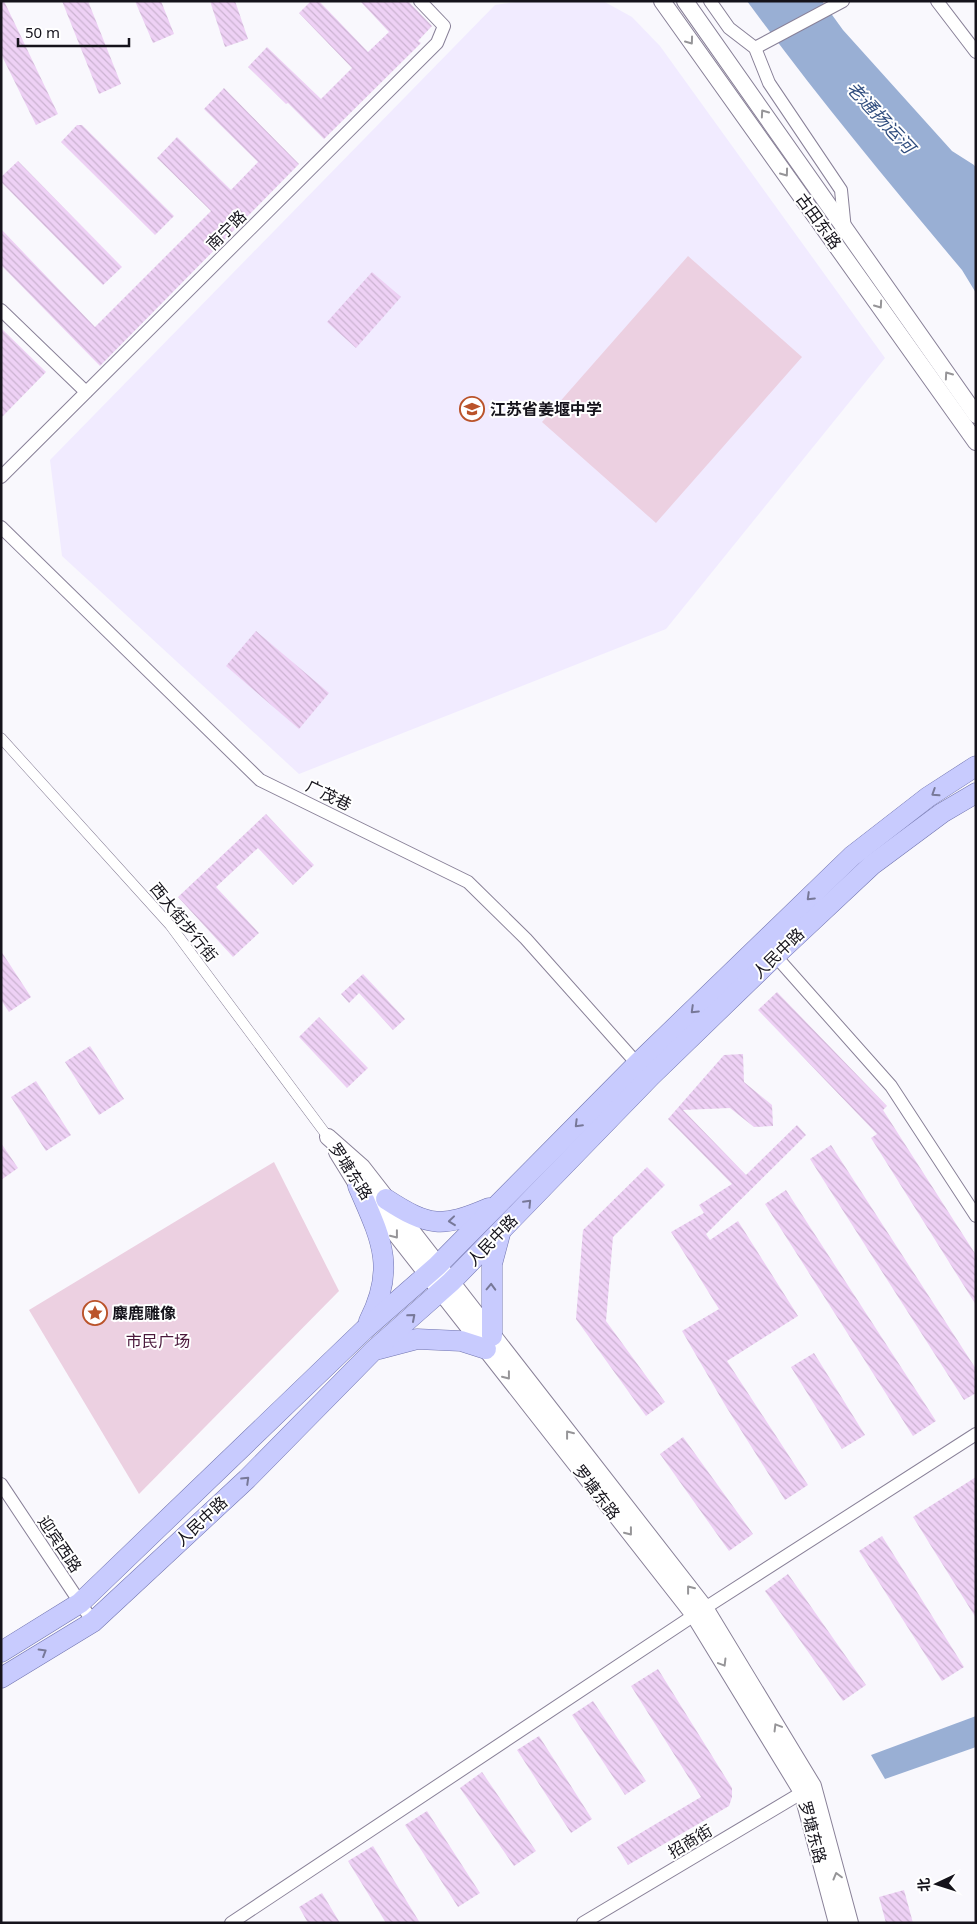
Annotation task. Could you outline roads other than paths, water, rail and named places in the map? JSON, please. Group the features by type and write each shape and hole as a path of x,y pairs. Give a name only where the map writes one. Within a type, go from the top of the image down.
{"main road":[{"name":"人民中路","path":"769,950 852,856 928,798 976,766"},
{"name":"人民中路","path":"1,1652 80,1603 364,1330 432,1270 498,1204 644,1070 769,950 872,865 942,813 976,793"},
{"name":"人民中路","path":"1,1678 93,1622 247,1479 374,1350 446,1287 501,1231 644,1070"},
{"path":"358,1186 379,1234 386,1268 380,1300 364,1330"},
{"path":"386,1199 408,1213 429,1222 460,1220 498,1204"},
{"path":"374,1350 416,1338 489,1343 492,1264 501,1231"}],"street":[{"name":"南宁路","path":"1,477 436,43 444,26 420,1"},
{"name":"古田东路","path":"662,1 976,442"},
{"name":"古田东路","path":"685,1 976,415"},
{"path":"710,1 729,28 755,48 769,83 841,190 845,230"},
{"path":"755,48 843,1"},
{"path":"937,1 976,52"},
{"path":"1,310 86,392"},
{"name":"广茂巷","path":"1,527 260,780 468,882 526,939 644,1070"},
{"name":"西大街步行街","path":"1,738 170,925 328,1137"},
{"path":"769,950 891,1086 976,1216"},
{"name":"罗塘东路","path":"328,1137 358,1186 446,1287 699,1612 808,1789 850,1923"},
{"name":"罗塘东路","path":"328,1137 362,1167 386,1199 432,1270"},
{"path":"231,1923 699,1612 976,1434"},
{"name":"迎宾西路","path":"1,1484 93,1622"},
{"name":"罗塘东路","path":"808,1789 837,1923"},
{"name":"招商街","path":"584,1923 808,1789"}],"water":[{"name":"老通扬运河","path":"747,1 822,1 843,30 952,151 974,165 976,168 976,293 962,270 852,137"},
{"path":"976,1716 976,1747 885,1779 871,1755"}],"place":[{"name":"江苏省姜堰中学","path":"472,409"},
{"name":"麋鹿雕像","path":"95,1313"}],"park label":[{"name":"市民广场","path":"158,1341"}]}
